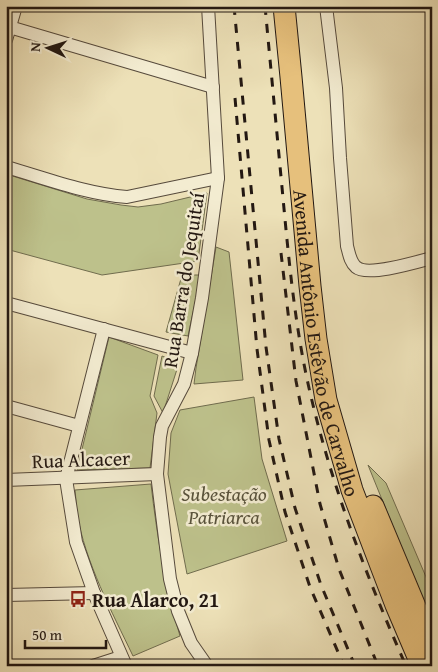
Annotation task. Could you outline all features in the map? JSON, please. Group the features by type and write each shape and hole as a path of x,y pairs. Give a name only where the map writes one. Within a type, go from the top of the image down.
{"highway":[{"name":"Avenida Antônio Estêvão de Carvalho","path":"284,6 310,286 326,400 352,490 396,605 422,666"},
{"name":"Avenida Antônio Estêvão de Carvalho","path":"296,6 327,315 337,388 350,441 369,496 432,646"}],"street":[{"path":"6,40 8,27 16,6"},
{"name":"Rua Barra do Jequitaí","path":"207,666 191,643 178,611 170,579 157,474 162,426 184,384 192,353 202,298 218,178 208,6"},
{"name":"Avenida Antônio Estêvão de Carvalho","path":"326,6 336,88 348,246 353,264 357,268 367,271 400,266 432,258"},
{"path":"8,27 213,87"},
{"path":"6,167 112,196 136,196 218,178"},
{"path":"6,302 192,353"},
{"path":"94,666 124,661 94,593 76,542 66,479 104,329"},
{"path":"6,406 79,426"},
{"name":"Rua Alcacer","path":"6,480 157,474"},
{"path":"6,595 94,593"}],"green space":[{"path":"6,174 87,199 138,207 161,204 207,193 198,261 102,275 6,249"},
{"path":"216,247 229,252 243,380 194,384 196,368"},
{"path":"182,275 201,275 188,336 166,332"},
{"path":"109,337 158,355 150,396 157,413 150,468 77,470"},
{"path":"162,356 179,363 163,413 154,396"},
{"name":"Subestação Patriarca","path":"254,397 262,459 287,541 187,574 168,474 171,433 180,410"},
{"path":"368,465 386,483 432,591 432,623"},
{"path":"151,484 162,561 180,636 133,656 100,586 86,550 77,513 75,490"}],"railway":[{"path":"234,6 266,347 279,439 295,508 321,585 355,666"},
{"path":"265,6 290,270 296,318 309,388 339,495 377,598 406,666"},
{"path":"235,98 257,349 269,440 285,512 310,587 344,666"},
{"path":"281,253 296,381 320,504 339,569 378,666"}],"place":[{"name":"Rua Alarco, 21","path":"78,599"}]}
